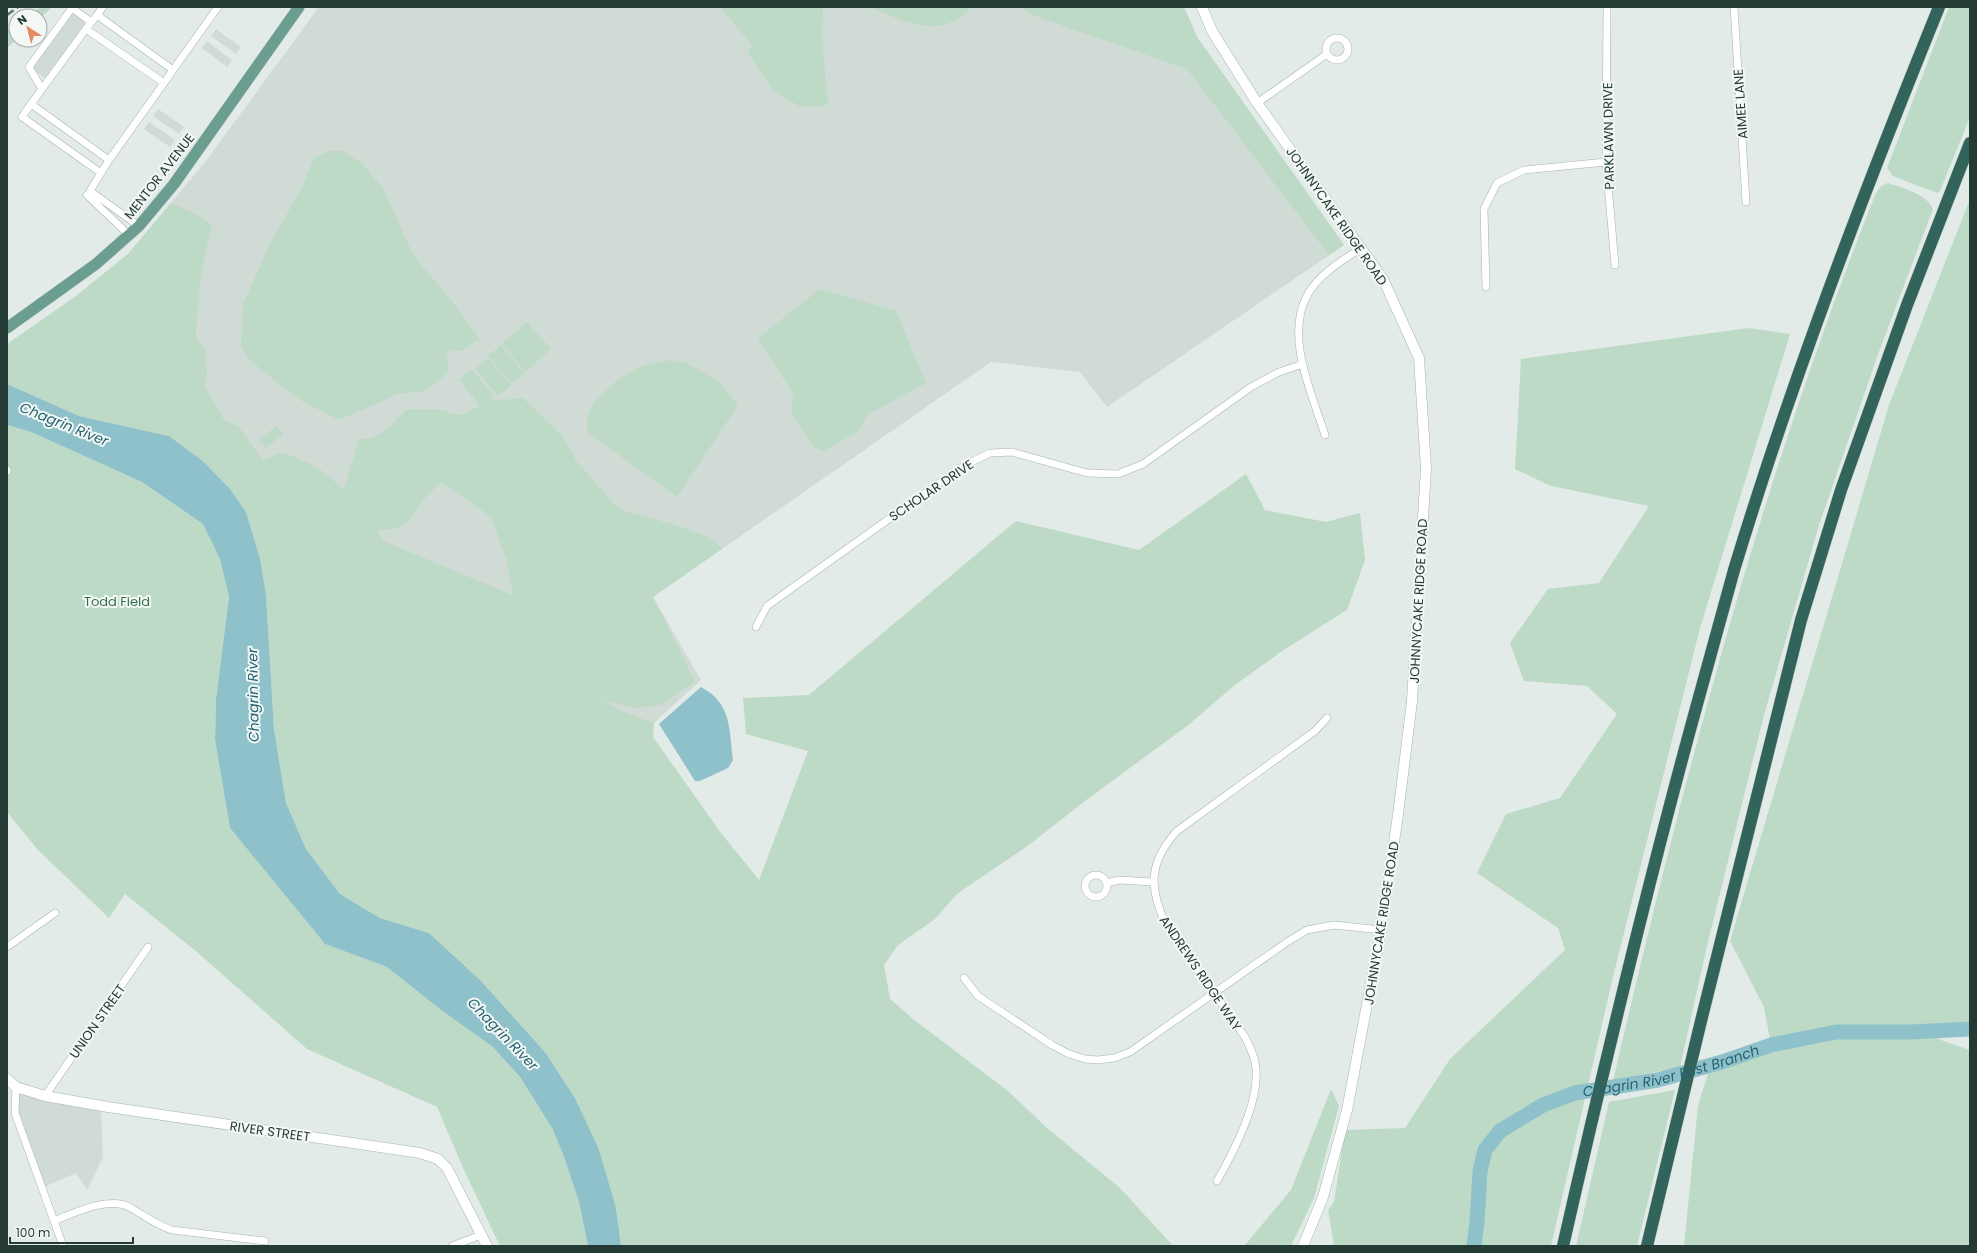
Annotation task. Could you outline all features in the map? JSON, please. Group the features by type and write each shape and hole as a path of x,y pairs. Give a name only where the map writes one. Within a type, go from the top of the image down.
{"highway":[{"path":"1563,1246 1587,1141 1675,784 1736,563 1787,404 1840,257 1939,7"},
{"path":"1648,1246 1701,1021 1801,620 1841,490 1906,305 1970,143"}],"main road":[{"name":"MENTOR AVENUE","path":"8,327 79,278 139,226 174,184 299,7"},
{"name":"JOHNNYCAKE RIDGE ROAD","path":"1202,7 1212,31 1257,103 1384,279 1419,358 1426,468 1412,701 1382,930 1347,1110 1323,1197 1304,1246"},
{"name":"RIVER STREET","path":"7,1079 16,1087 45,1096 108,1107 420,1153 438,1159 447,1168 487,1246"}],"street":[{"path":"102,7 22,117 102,173"},
{"path":"139,226 90,190 109,160 218,7"},
{"name":"PARKLAWN DRIVE","path":"1607,7 1606,162 1615,265"},
{"name":"AIMEE LANE","path":"1734,7 1746,202"},
{"path":"42,89 29,67 72,8 91,22"},
{"path":"97,15 174,70"},
{"path":"86,29 164,83"},
{"path":"1257,103 1327,54"},
{"path":"31,104 109,160"},
{"path":"1486,287 1484,209 1497,183 1524,170 1606,162"},
{"path":"87,195 128,236"},
{"path":"1325,435 1303,364 1299,338 1299,316 1308,293 1325,275 1361,248"},
{"name":"SCHOLAR DRIVE","path":"756,627 767,606 963,466 990,453 1012,452 1087,473 1118,474 1143,464 1251,387 1279,372 1303,364"},
{"name":"ANDREWS RIDGE WAY","path":"1217,1181 1245,1123 1255,1088 1256,1069 1252,1052 1245,1036 1166,925 1156,904 1152,882 1164,847 1177,831 1315,731 1327,718"},
{"path":"1107,883 1119,880 1152,882"},
{"path":"7,947 55,913"},
{"path":"964,978 978,996 1052,1045 1085,1059 1098,1060 1114,1058 1130,1052 1307,930 1334,925 1382,930"},
{"name":"UNION STREET","path":"45,1096 148,947"},
{"path":"16,1087 15,1113 63,1246"},
{"path":"54,1221 88,1208 109,1204 129,1207 161,1227 172,1230 265,1241"},
{"path":"452,1246 482,1235"}],"shaded area":[{"path":"319,7 1184,7 1197,37 1344,245 1107,407 1080,372 991,362 653,597 701,680 654,723 652,754 513,690 76,296 128,254 206,161"},
{"path":"72,13 85,23 45,78 32,69"},
{"path":"216,29 241,47 236,54 211,36"},
{"path":"207,41 232,60 227,67 202,48"},
{"path":"158,109 184,127 179,134 153,116"},
{"path":"149,122 175,140 170,147 144,129"},
{"path":"18,1090 101,1109 103,1157 87,1190 76,1173 44,1187 17,1112"}],"green space":[{"path":"52,7 48,11 48,8 40,8"},
{"path":"720,7 823,7 822,39 828,104 821,106 801,107 773,91 747,51 753,46"},
{"path":"870,7 972,7 963,15 947,24 924,26 913,24"},
{"path":"1020,7 1184,7 1197,37 1344,245 1329,255 1187,69 1035,16"},
{"path":"1949,7 1970,7 1970,117 1940,191 1937,193 1893,176 1887,168"},
{"path":"8,30 7,48 7,31"},
{"path":"329,151 343,151 363,164 384,190 409,246 421,265 448,296 480,339 463,350 446,352 449,372 425,391 398,394 339,420 300,400 289,392 248,359 241,346 243,304 271,242 302,187 314,158"},
{"path":"1887,183 1920,195 1930,204 1933,209 1880,349 1819,525 1764,715 1707,946 1680,1067 1613,1081 1667,856 1728,632 1761,521 1796,410 1835,301 1876,193 1880,187"},
{"path":"1970,199 1970,1029 1918,1032 1970,1050 1970,1246 1684,1246 1698,1105 1711,1065 1771,1045 1764,1007 1730,941 1889,405"},
{"path":"171,203 200,216 212,225 203,267 196,339 205,349 207,374 204,385 224,420 239,427 263,461 283,452 317,467 344,489 359,439 367,439 380,434 408,409 435,409 461,415 480,406 459,380 472,369 495,397 490,401 523,398 562,435 577,462 619,509 675,525 708,537 723,548 653,597 695,681 661,705 637,708 602,700 626,713 654,723 653,737 721,833 759,880 808,751 746,734 743,698 809,695 1016,521 1139,550 1246,474 1265,510 1326,522 1360,513 1365,560 1347,610 1282,651 1235,685 1187,726 1085,801 1029,845 958,893 935,919 898,945 884,965 890,999 913,1019 1008,1091 1047,1128 1120,1188 1173,1246 621,1246 616,1208 575,1098 545,1052 480,980 429,933 380,918 340,894 306,849 286,803 274,729 266,595 246,512 230,489 203,461 169,436 79,416 7,384 7,344 76,296 128,254","holes":["441,482 491,517 507,562 513,595 383,541 377,531 398,528 411,518 424,499"]},
{"path":"820,289 896,311 926,383 867,415 859,431 823,451 813,447 792,413 793,394 758,338"},
{"path":"527,322 551,349 525,372 502,344"},
{"path":"1749,328 1790,334 1700,628 1612,981 1551,1246 1334,1246 1328,1210 1334,1202 1345,1130 1405,1128 1450,1059 1565,950 1558,928 1477,873 1506,814 1560,798 1617,714 1587,686 1524,681 1510,643 1548,589 1599,583 1649,506 1551,486 1515,469 1521,359"},
{"path":"501,345 524,373 511,383 488,356"},
{"path":"488,358 511,385 498,396 475,369"},
{"path":"671,360 685,362 718,381 738,405 677,497 588,433 587,426 588,414 591,407 610,386 626,374 640,367"},
{"name":"Todd Field","path":"7,425 31,432 142,482 203,524 220,559 229,597 216,699 215,740 230,828 325,944 387,967 441,1010 493,1047 520,1077 552,1128 563,1154 579,1202 588,1246 500,1246 464,1170 437,1107 307,1049 197,952 125,894 109,918 38,850 7,812"},
{"path":"276,426 283,434 266,448 259,440"},
{"path":"1331,1089 1339,1106 1314,1198 1291,1246 1244,1246 1291,1190"},
{"path":"1675,1090 1637,1246 1576,1246 1609,1102"}],"water":[{"name":"Chagrin River","path":"7,384 79,416 169,436 203,461 230,489 246,512 260,559 266,595 274,729 286,803 306,849 340,894 380,918 429,933 480,980 545,1052 575,1098 599,1150 616,1208 621,1246 588,1246 579,1202 563,1154 552,1128 520,1077 493,1047 441,1010 387,967 325,944 230,828 215,740 216,699 229,597 220,559 203,524 142,482 31,432 7,425"},
{"path":"701,687 719,701 724,709 729,728 733,760 728,768 700,781 695,781 659,724"}],"waterway":[{"name":"Chagrin River East Branch","path":"1474,1246 1480,1171 1485,1150 1500,1131 1543,1105 1575,1093 1658,1080 1722,1062 1771,1045 1836,1032 1911,1032 1970,1029"}],"railway":[{"path":"7,15 18,7"}]}
